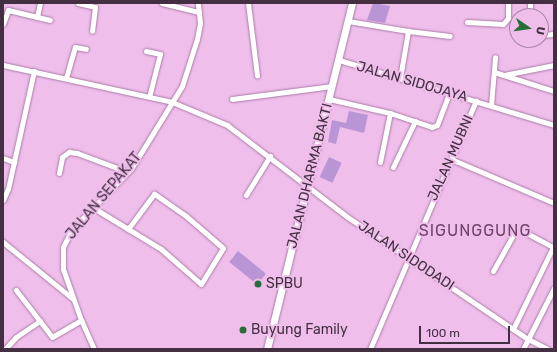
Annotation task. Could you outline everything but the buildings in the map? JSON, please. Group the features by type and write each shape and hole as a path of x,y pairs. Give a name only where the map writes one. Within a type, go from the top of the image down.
{"main road":[{"name":"JALAN DHARMA BAKTI","path":"267,349 309,185 352,3"}],"street":[{"path":"37,17 40,3"},
{"path":"78,3 94,7 92,31"},
{"path":"162,3 199,12"},
{"name":"JALAN SEPAKAT","path":"94,349 72,298 63,269 63,247 72,229 128,172 172,102 189,70 197,39 199,12 198,3"},
{"path":"248,3 257,75"},
{"path":"467,22 503,24 508,18 508,3"},
{"path":"3,24 8,10 50,20"},
{"path":"348,21 450,36"},
{"path":"400,78 408,31"},
{"path":"66,78 75,47 86,49"},
{"path":"146,51 160,54 149,97"},
{"path":"491,105 495,57"},
{"name":"JALAN SIDOJAYA","path":"339,60 554,125"},
{"name":"JALAN SIDODADI","path":"3,65 172,102 227,125 309,185 346,216 409,257 528,339 548,349"},
{"path":"502,75 554,65"},
{"path":"3,200 14,162 34,71"},
{"path":"494,72 554,91"},
{"path":"232,99 332,86"},
{"path":"329,99 390,113 432,127 437,125 449,93"},
{"name":"JALAN MUBNI","path":"370,349 476,101"},
{"path":"380,162 390,113"},
{"path":"393,167 415,121"},
{"path":"59,173 62,157 69,152 77,152 128,172"},
{"path":"246,195 270,156"},
{"path":"3,158 14,162"},
{"path":"451,159 554,203"},
{"path":"92,207 128,229 161,249 201,284 223,248 186,216 154,194 128,229"},
{"path":"493,271 516,230 519,229 553,247 513,329"},
{"path":"3,242 72,298"},
{"path":"523,349 554,288"},
{"path":"16,290 50,336 53,337 81,320"},
{"path":"5,349 16,337 40,321"}],"place":[{"name":"SPBU","path":"258,284"},
{"name":"Buyung Family","path":"243,330"}],"district":[{"name":"SIGUNGGUNG","path":"475,231"}]}
